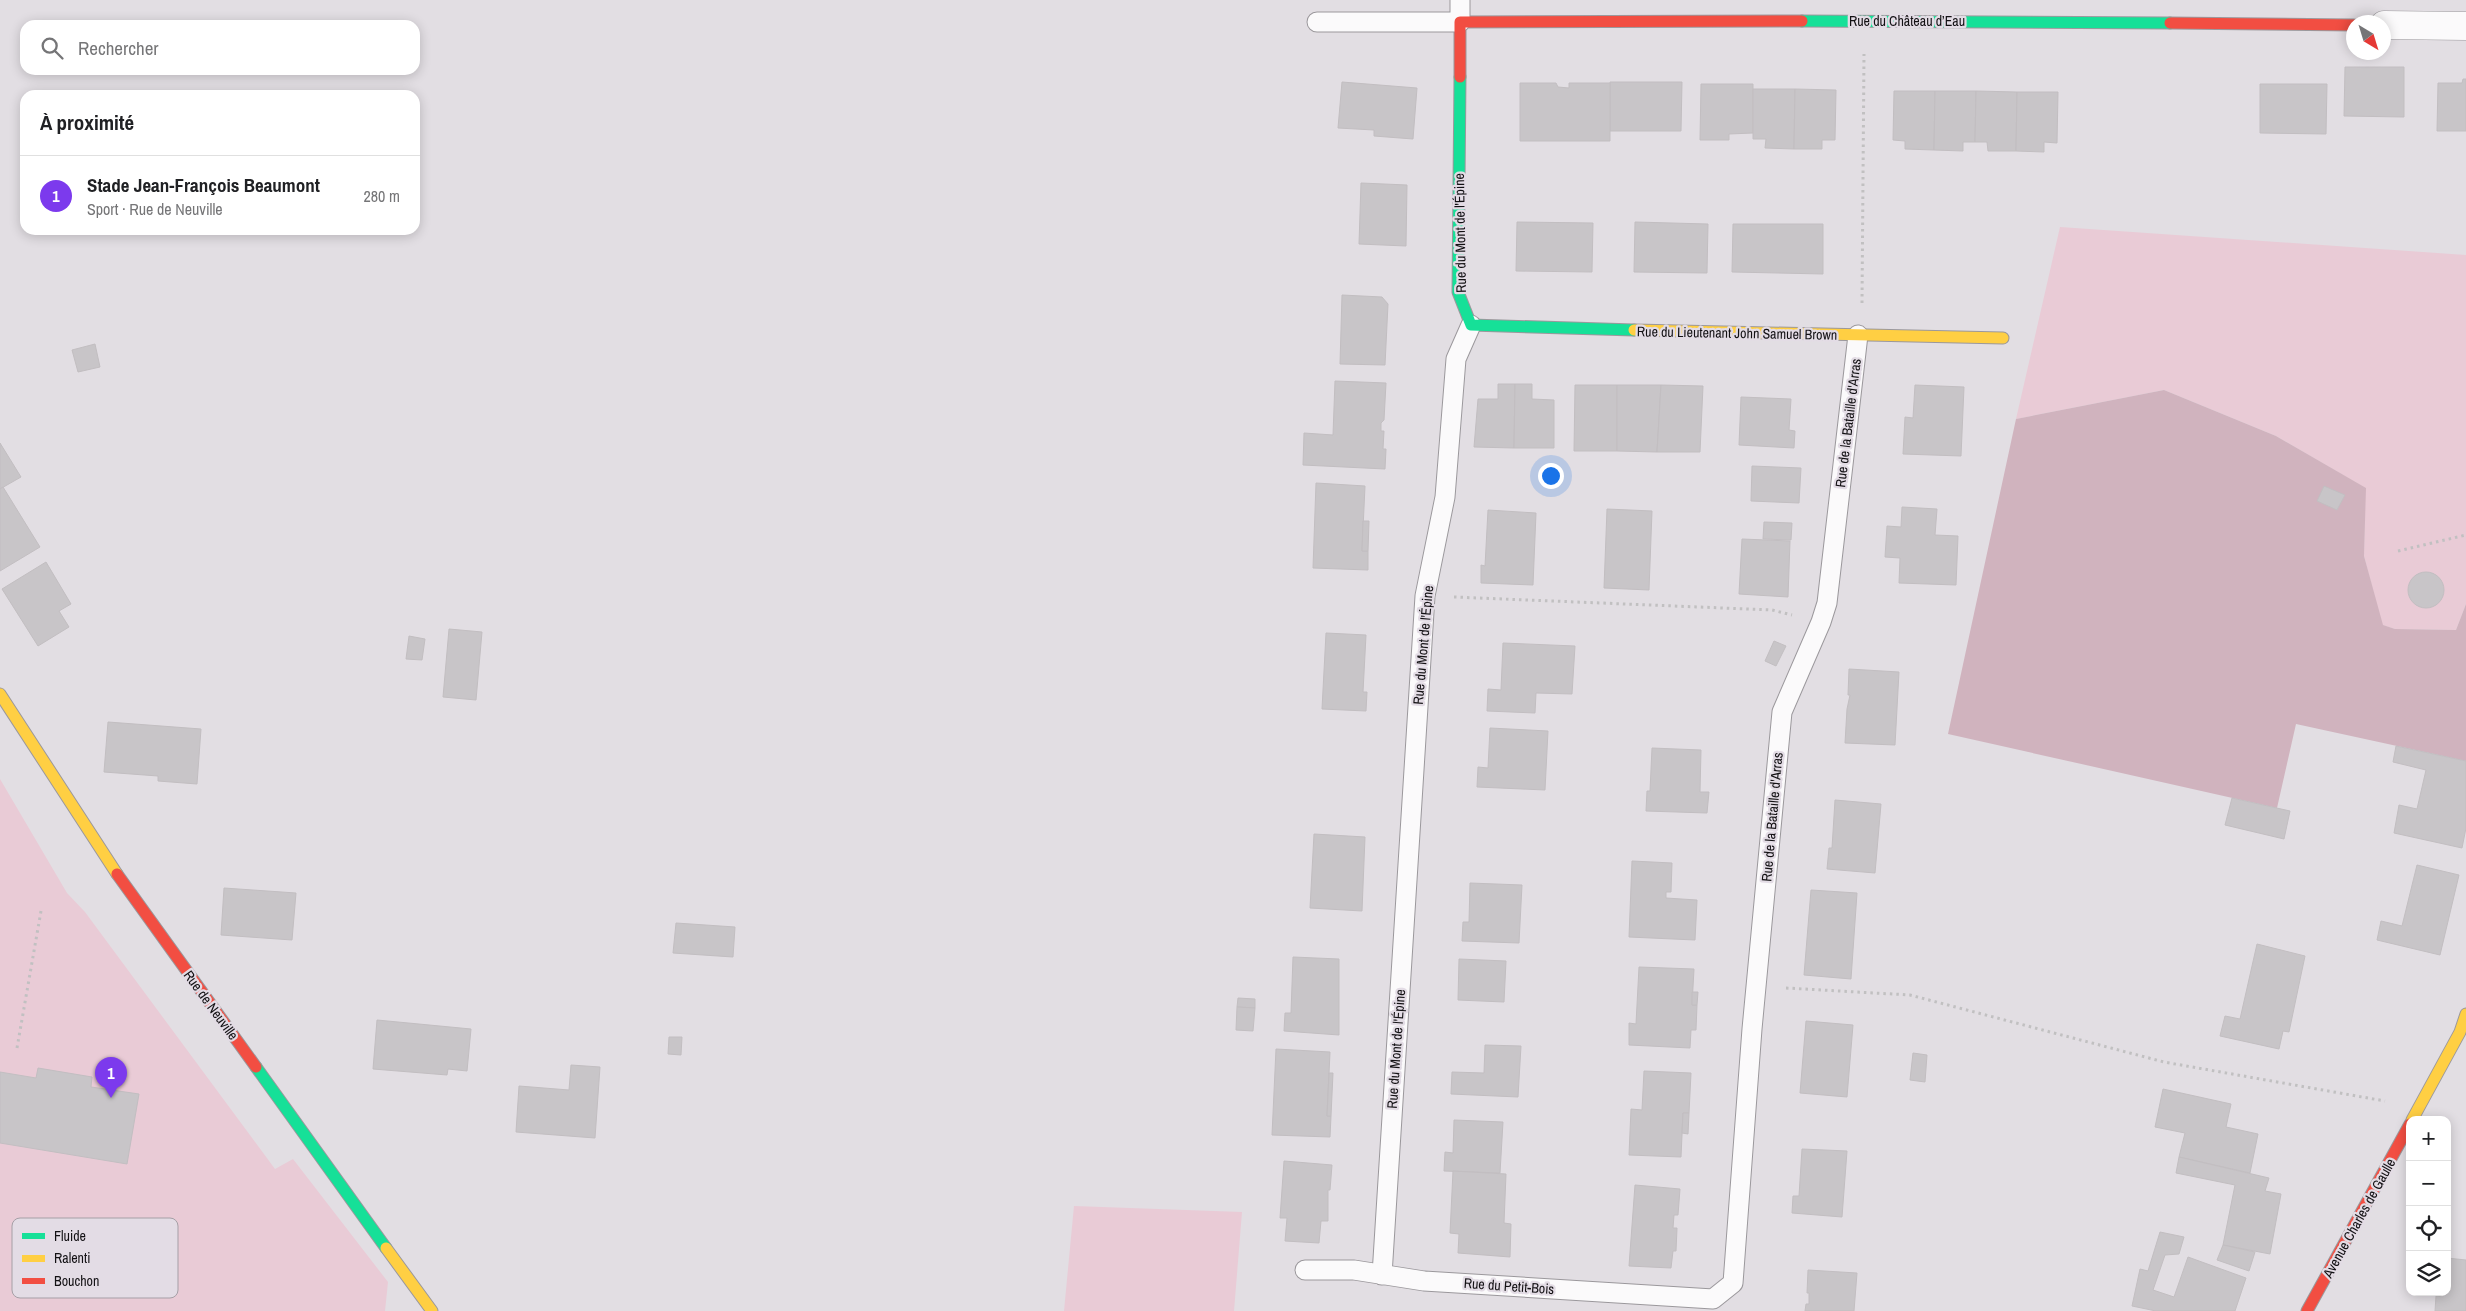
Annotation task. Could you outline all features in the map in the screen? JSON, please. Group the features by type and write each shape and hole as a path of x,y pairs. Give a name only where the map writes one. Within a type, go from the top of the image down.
{"street":[{"name":"Rue du Château d’Eau","path":"1460,22 1864,21 2346,25"},
{"name":"Rue du Mont de l'Épine","path":"1460,22 1458,292 1471,325"},
{"path":"2391,25 2466,26"},
{"name":"Rue du Lieutenant John Samuel Brown","path":"1471,325 1512,328 2004,338"},
{"name":"Rue de Neuville","path":"0,694 110,864 432,1311"},
{"path":"2414,1116 2460,1032 2466,1014"},
{"name":"Avenue Charles de Gaulle","path":"2307,1311 2406,1131"}],"lane":[{"path":"1317,22 1460,22 1460,0"},
{"name":"Rue du Mont de l'Épine","path":"1382,1276 1425,596 1445,497 1456,359 1471,325"},
{"name":"Rue de la Bataille d'Arras","path":"1713,1299 1733,1283 1755,989 1782,712 1822,622 1827,603 1858,335"},
{"name":"Rue du Petit-Bois","path":"1306,1270 1354,1270 1382,1276 1434,1281 1713,1299"}],"path":[{"path":"1858,335 1862,313 1864,21"},
{"path":"2398,551 2466,535"},
{"path":"1425,596 1772,610 1822,622"},
{"path":"16,1048 42,910"},
{"path":"1755,989 1795,988 1910,995 2164,1062 2419,1107"}],"shaded area":[{"path":"2060,227 2466,255 2466,604 2456,630 2395,629 2382,625 2364,556 2365,488 2276,436 2164,390 2016,419"},
{"path":"2164,390 2276,436 2366,488 2364,556 2383,625 2395,629 2456,630 2466,604 2466,761 2296,724 2277,808 1948,734 2016,419"},
{"path":"0,779 67,893 85,912 275,1169 293,1159 388,1282 385,1311 0,1311"},
{"path":"1074,1206 1242,1212 1234,1311 1064,1311"}],"building":[{"path":"2345,67 2404,67 2404,117 2344,116"},
{"path":"2463,79 2466,79 2466,131 2437,131 2438,83 2462,83"},
{"path":"1342,82 1417,88 1413,139 1374,136 1374,130 1338,128"},
{"path":"1610,82 1682,82 1681,131 1610,131"},
{"path":"1520,83 1556,83 1558,87 1569,88 1569,83 1610,83 1610,141 1520,141"},
{"path":"1701,84 1753,84 1753,133 1729,134 1729,140 1700,140"},
{"path":"2260,84 2327,84 2326,134 2260,133"},
{"path":"1753,89 1795,89 1794,149 1765,148 1766,139 1753,139"},
{"path":"1795,89 1836,90 1835,140 1822,140 1822,149 1794,149"},
{"path":"1894,91 1935,91 1934,150 1905,149 1905,141 1893,140"},
{"path":"1935,91 1976,91 1975,142 1963,142 1963,151 1934,150"},
{"path":"1976,91 2017,92 2016,151 1988,151 1987,142 1975,142"},
{"path":"2017,92 2058,92 2057,143 2044,142 2044,152 2016,151"},
{"path":"1361,183 1407,185 1406,246 1359,244"},
{"path":"1517,222 1593,223 1592,272 1516,271"},
{"path":"1635,222 1708,224 1707,273 1634,272"},
{"path":"1733,224 1823,224 1823,274 1732,272"},
{"path":"1342,295 1382,297 1388,304 1385,365 1340,364"},
{"path":"95,344 100,367 78,372 72,350"},
{"path":"1335,381 1386,383 1384,420 1381,423 1381,431 1384,431 1383,449 1386,449 1385,469 1303,465 1304,433 1333,435"},
{"path":"1498,384 1515,384 1514,448 1474,447 1478,399 1498,399"},
{"path":"1515,384 1532,384 1532,399 1554,400 1554,448 1514,448"},
{"path":"1575,385 1617,385 1617,451 1574,451"},
{"path":"1617,385 1661,385 1657,452 1617,451"},
{"path":"1661,385 1703,386 1700,452 1657,452"},
{"path":"1915,385 1964,387 1961,456 1903,454 1905,417 1913,418"},
{"path":"1741,397 1791,399 1789,430 1795,431 1794,448 1739,445"},
{"path":"0,443 21,477 0,489"},
{"path":"1752,466 1801,468 1799,503 1751,501"},
{"path":"1316,483 1365,486 1362,551 1368,551 1368,570 1313,568"},
{"path":"2324,486 2345,495 2337,510 2317,501"},
{"path":"3,487 40,547 0,571 0,489"},
{"path":"1902,507 1937,509 1935,535 1958,536 1956,585 1899,583 1900,558 1885,557 1887,526 1901,527"},
{"path":"1607,509 1652,511 1649,590 1604,588"},
{"path":"1488,510 1536,513 1533,585 1481,583 1481,565 1485,566"},
{"path":"1363,521 1369,521 1368,551 1362,551"},
{"path":"1764,522 1792,523 1791,540 1763,539"},
{"path":"1742,539 1790,541 1788,597 1739,594"},
{"path":"46,562 71,604 59,611 69,627 38,646 2,589"},
{"path":"2426,572 2433,573 2439,577 2443,583 2443,597 2439,603 2433,607 2426,608 2419,607 2413,603 2409,597 2408,590 2409,583 2413,577 2419,573"},
{"path":"449,629 482,632 476,700 443,697"},
{"path":"1326,633 1366,635 1363,692 1367,692 1366,711 1322,709"},
{"path":"409,636 425,639 422,660 406,659"},
{"path":"1774,641 1786,646 1776,666 1765,661"},
{"path":"1503,643 1575,646 1572,694 1536,693 1535,713 1487,711 1488,689 1501,690"},
{"path":"1849,669 1899,672 1895,745 1845,743 1847,709 1850,695 1848,695"},
{"path":"108,722 201,729 197,784 158,781 158,776 104,772"},
{"path":"1490,728 1548,731 1545,790 1477,787 1478,767 1488,768"},
{"path":"2396,746 2466,761 2466,828 2462,848 2394,833 2399,805 2417,809 2426,770 2393,762"},
{"path":"1652,748 1701,750 1700,792 1709,792 1707,813 1646,811 1647,791 1650,791"},
{"path":"2232,798 2290,811 2284,839 2225,825"},
{"path":"1835,800 1881,804 1875,873 1827,869 1829,848 1832,848"},
{"path":"1314,834 1365,837 1362,911 1310,908"},
{"path":"1632,861 1672,863 1671,892 1666,892 1666,898 1697,900 1695,940 1629,937"},
{"path":"2417,865 2459,875 2440,955 2377,940 2381,921 2402,926"},
{"path":"1470,883 1522,885 1519,943 1462,941 1463,922 1469,922"},
{"path":"224,888 296,893 292,940 221,935"},
{"path":"1811,890 1857,893 1851,979 1804,975"},
{"path":"676,923 735,927 733,957 673,953"},
{"path":"2257,944 2305,956 2289,1032 2283,1031 2279,1049 2220,1036 2225,1016 2240,1019"},
{"path":"1293,957 1339,959 1339,1035 1284,1031 1285,1013 1291,1013"},
{"path":"1459,959 1506,961 1504,1002 1458,1000"},
{"path":"1639,967 1694,969 1692,1005 1697,1005 1696,1030 1691,1030 1690,1048 1629,1045 1629,1023 1636,1024"},
{"path":"1692,992 1698,992 1697,1005 1692,1005"},
{"path":"1238,998 1255,999 1255,1008 1237,1007"},
{"path":"1237,1007 1255,1008 1253,1031 1236,1030"},
{"path":"377,1020 471,1029 467,1071 448,1069 447,1075 373,1069"},
{"path":"1806,1021 1853,1025 1847,1097 1800,1093"},
{"path":"669,1037 682,1037 681,1055 668,1054"},
{"path":"1485,1045 1521,1046 1518,1097 1451,1094 1452,1072 1484,1073"},
{"path":"1276,1049 1330,1052 1327,1116 1331,1116 1330,1137 1272,1135"},
{"path":"1913,1053 1927,1055 1925,1082 1910,1080"},
{"path":"571,1065 600,1067 595,1138 516,1132 519,1086 569,1090"},
{"path":"38,1068 92,1077 91,1087 139,1094 127,1164 0,1143 0,1072 36,1078"},
{"path":"1644,1071 1691,1073 1689,1113 1683,1113 1681,1157 1629,1155 1631,1109 1642,1110"},
{"path":"1329,1073 1333,1073 1331,1116 1327,1116"},
{"path":"2163,1089 2231,1104 2226,1127 2258,1134 2250,1173 2179,1157 2185,1133 2155,1127"},
{"path":"1683,1113 1689,1113 1688,1134 1682,1133"},
{"path":"1454,1120 1503,1122 1500,1173 1444,1171 1445,1152 1453,1153"},
{"path":"1802,1149 1847,1151 1842,1217 1792,1213 1793,1196 1799,1196"},
{"path":"2179,1157 2269,1178 2265,1191 2281,1194 2270,1254 2223,1245 2235,1185 2176,1173"},
{"path":"1284,1161 1332,1165 1330,1190 1328,1190 1328,1221 1321,1221 1319,1243 1285,1241 1287,1218 1280,1218"},
{"path":"1453,1171 1506,1174 1504,1223 1511,1224 1510,1257 1458,1253 1459,1234 1450,1233"},
{"path":"1635,1185 1680,1189 1678,1215 1674,1215 1673,1228 1677,1228 1676,1251 1673,1251 1671,1268 1629,1266"},
{"path":"2160,1232 2184,1237 2179,1254 2165,1255 2153,1290 2174,1297 2188,1257 2246,1278 2235,1311 2156,1311 2132,1306 2140,1269 2148,1271"},
{"path":"2223,1245 2255,1252 2249,1271 2217,1260"},
{"path":"2451,1258 2466,1260 2466,1311 2435,1311 2436,1296 2451,1296"},
{"path":"1808,1270 1857,1273 1854,1311 1805,1311 1806,1304 1809,1304 1809,1293 1807,1293"}],"traffic: fast":[{"path":"1802,21 2170,23"},
{"path":"1460,77 1458,292 1471,325 1634,330"},
{"path":"256,1067 386,1248"}],"traffic: slow":[{"path":"1634,330 2003,338"},
{"path":"0,694 117,874"},
{"path":"2414,1116 2460,1032 2466,1014"},
{"path":"386,1248 432,1311"}],"traffic: jam":[{"path":"1460,77 1460,22 1802,21"},
{"path":"2170,23 2346,25"},
{"path":"117,874 256,1067"},
{"path":"2307,1311 2406,1131"}],"place":[{"name":"Stade Jean-François Beaumont","path":"111,1098"}]}
